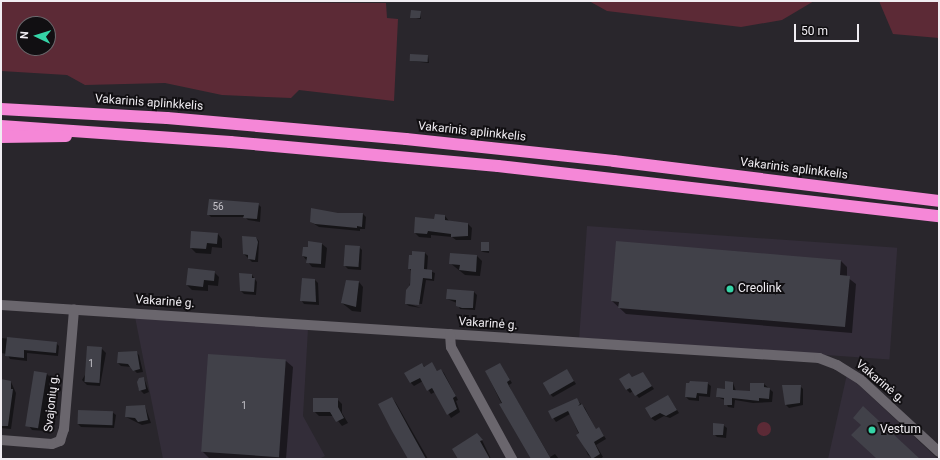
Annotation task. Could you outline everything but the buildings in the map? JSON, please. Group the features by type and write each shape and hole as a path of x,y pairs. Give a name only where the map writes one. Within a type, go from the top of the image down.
{"highway":[{"name":"Vakarinis aplinkkelis","path":"3,108 174,118 428,141 939,201"},
{"path":"1,126 95,132 498,166 939,216"},
{"path":"1,137 57,137 95,132"}],"street":[{"name":"Vakarinė g.","path":"1,305 819,358 838,365 861,380 939,452"},
{"name":"Svajonių g.","path":"1,440 52,444 60,441 63,436 74,309"},
{"path":"450,334 451,347 512,459"}],"shaded area":[{"path":"1,1 386,3 387,18 398,19 394,101 299,90 291,98 222,95 165,83 85,85 67,75 1,71"},
{"path":"589,1 814,1 782,20 741,27 607,11"},
{"path":"879,1 939,1 939,38 893,34"},
{"path":"587,226 897,248 889,359 579,338"},
{"path":"135,317 308,329 303,416 325,456 319,459 163,459"},
{"path":"847,374 938,459 828,459"},
{"path":"761,422 767,422 771,426 771,432 767,436 761,436 757,432 757,426"}],"place":[{"name":"Creolink","path":"730,289"},
{"name":"Vestum","path":"872,430"}]}
